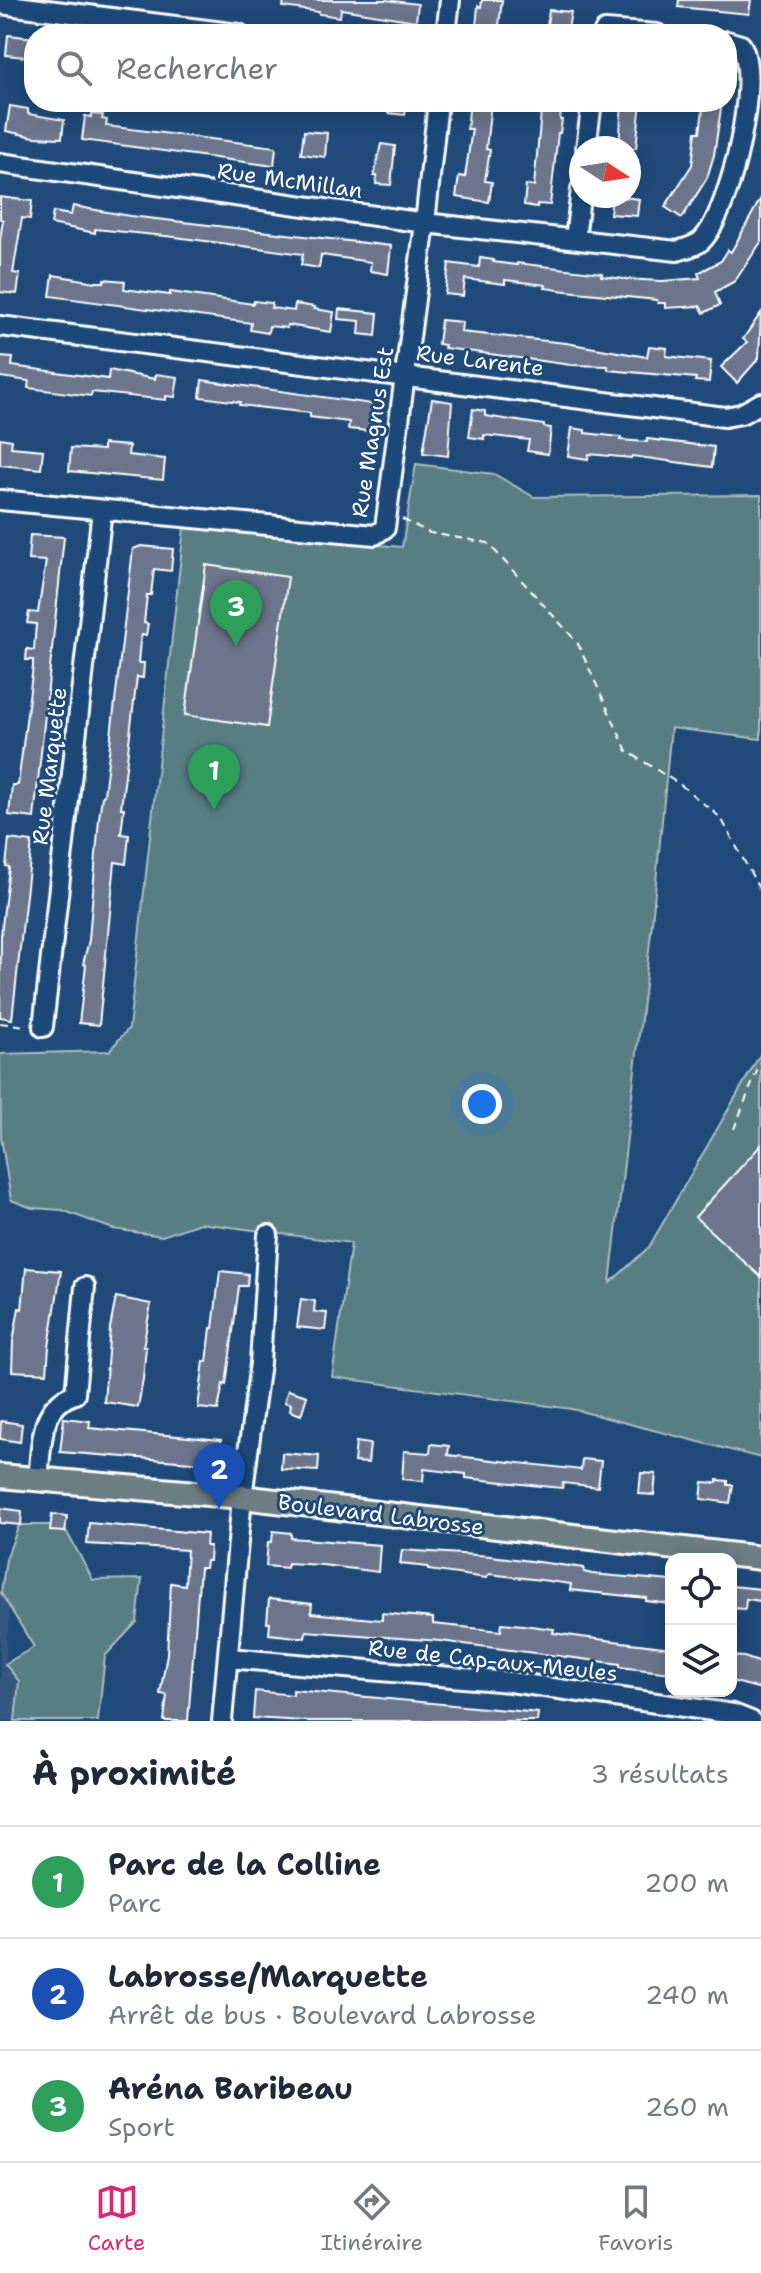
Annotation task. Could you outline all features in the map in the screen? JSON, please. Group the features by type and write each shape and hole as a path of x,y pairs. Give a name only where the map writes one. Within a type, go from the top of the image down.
{"main road":[{"name":"Boulevard Labrosse","path":"0,1476 242,1497 761,1558"}],"street":[{"path":"447,24 450,0"},
{"path":"0,4 159,24"},
{"name":"Rue McMillan","path":"0,163 425,223 677,251 703,241 726,201 736,173 749,96 750,60 747,51 737,44"},
{"name":"Rue Magnus Est","path":"0,500 375,535 385,528 437,112"},
{"path":"588,136 591,112"},
{"path":"575,239 579,208"},
{"name":"Rue Larente","path":"0,326 725,417 741,414 761,403"},
{"name":"Rue Marquette","path":"43,1027 102,510"},
{"path":"222,1721 242,1497 260,1363 268,1235"},
{"path":"38,1479 42,1429 54,1405 62,1398 75,1394 85,1287"},
{"name":"Rue de Cap-aux-Meules","path":"228,1658 510,1682 733,1714 751,1721"}],"path":[{"path":"387,514 430,533 488,543 577,642 627,751 682,786 721,818 761,892"},
{"path":"0,1023 43,1027"},
{"path":"734,1129 761,1061"}],"shaded area":[{"path":"0,1578 12,1579 5,1664 19,1681 15,1721 0,1721"}],"green space":[{"path":"416,464 494,474 534,497 761,495 761,739 671,728 651,933 610,1283 649,1247 761,1053 761,1458 572,1409 332,1377 351,1243 200,1223 162,1236 113,1229 62,1210 32,1208 11,1200 1,1137 0,1054 109,1051 129,1028 184,528 402,547"},
{"path":"19,1525 63,1525 93,1580 142,1579 137,1622 105,1656 98,1721 15,1721 19,1681 5,1664 34,1647 1,1593 6,1559"}],"building":[{"path":"284,0 386,0 418,4 416,21 341,9 340,17 319,14 283,7"},
{"path":"482,0 502,0 499,24 476,24 478,6 481,7"},
{"path":"679,0 751,0 749,14 678,7"},
{"path":"549,10 571,12 569,24 547,24"},
{"path":"8,35 24,37 24,57 6,55"},
{"path":"10,106 24,108 28,114 64,120 62,138 34,137 6,131"},
{"path":"469,112 490,112 486,149 490,150 485,181 492,182 489,202 456,197 459,176 465,177 472,129 467,129"},
{"path":"541,112 561,112 550,205 524,205 526,185 534,186"},
{"path":"621,112 640,112 637,136 620,136"},
{"path":"703,112 720,112 707,178 682,218 665,207 692,165 696,132 700,132"},
{"path":"92,114 103,115 102,119 107,120 106,126 276,147 274,166 82,140 85,116 91,117"},
{"path":"304,131 327,133 325,157 301,154"},
{"path":"381,144 395,146 391,185 376,184 377,176 374,176"},
{"path":"0,197 32,201 30,219 22,218 13,273 20,274 17,294 0,292 3,220 0,219"},
{"path":"761,198 761,242 735,281 715,292 720,305 704,313 700,306 665,308 665,303 658,303 657,300 566,291 505,280 505,284 465,279 463,296 445,294 449,263 479,267 480,258 517,265 602,273 601,276 624,279 662,281 700,278 698,273 721,261 728,250 731,252"},
{"path":"73,206 130,216 391,246 388,274 370,271 371,262 321,255 319,268 301,265 303,254 175,237 95,229 95,233 51,224 53,212 71,215"},
{"path":"611,208 638,208 637,216 610,214"},
{"path":"53,275 96,282 104,282 104,279 125,281 124,289 253,304 254,301 272,303 271,308 294,311 295,304 315,307 334,312 331,332 287,325 287,328 269,326 268,333 250,330 251,323 50,296"},
{"path":"339,309 378,313 376,336 359,334 360,321 338,319"},
{"path":"761,313 759,358 737,383 721,367 747,342 743,339"},
{"path":"441,320 462,322 461,332 566,343 647,357 649,346 667,348 666,356 711,361 709,382 695,381 696,378 608,370 608,366 571,365 444,348 445,345 438,344"},
{"path":"0,357 13,358 12,366 108,379 109,370 155,379 156,374 178,377 175,397 166,396 166,400 92,392 91,396 28,388 29,381 0,377"},
{"path":"202,380 372,404 369,431 348,429 349,422 310,417 310,413 200,397"},
{"path":"432,399 452,402 448,456 423,453"},
{"path":"473,409 485,411 485,416 551,428 548,454 527,451 529,440 484,435 484,439 469,437"},
{"path":"572,428 585,430 585,433 621,437 620,440 647,442 647,439 714,447 712,467 632,456 589,454 588,459 568,456"},
{"path":"0,438 12,440 11,447 43,450 41,469 0,465"},
{"path":"103,444 129,446 128,455 165,459 163,480 69,471 71,448 103,450"},
{"path":"30,535 64,537 34,818 9,815 12,785 18,785 33,666 33,660 26,660 27,649 34,650 36,624 27,623 29,612 38,613 46,561 28,560"},
{"path":"141,546 173,549 171,571 154,569 151,595 147,595 144,623 148,624 146,635 142,635 140,641 138,663 144,663 143,678 137,677 121,808 124,808 121,834 129,835 126,864 115,862 99,1025 79,1023 99,818 133,549"},
{"path":"206,565 288,577 267,727 185,715"},
{"path":"9,839 32,842 12,1019 0,1017 1,935"},
{"path":"761,1145 761,1277 695,1217"},
{"path":"26,1268 61,1271 47,1373 12,1371 13,1341 19,1308 22,1309"},
{"path":"220,1271 248,1274 247,1286 239,1286 226,1385 223,1384 218,1410 198,1408"},
{"path":"116,1297 151,1304 143,1347 146,1347 138,1407 104,1402 110,1328"},
{"path":"301,1299 315,1301 314,1312 327,1313 325,1330 297,1327"},
{"path":"288,1390 307,1396 301,1415 290,1411 291,1404 284,1402"},
{"path":"64,1418 90,1421 89,1428 221,1440 217,1473 203,1471 204,1463 60,1452"},
{"path":"1,1421 22,1424 20,1442 0,1439"},
{"path":"356,1442 370,1444 368,1463 354,1462"},
{"path":"431,1444 449,1446 448,1455 581,1470 582,1459 601,1461 598,1487 563,1483 562,1488 531,1485 466,1478 466,1474 424,1469 423,1481 402,1479 404,1451 430,1453"},
{"path":"282,1453 319,1456 318,1471 281,1469"},
{"path":"641,1473 656,1474 654,1495 639,1494"},
{"path":"717,1480 733,1485 730,1503 701,1499 703,1482 717,1483"},
{"path":"0,1508 22,1511 21,1525 0,1523"},
{"path":"52,1514 67,1516 65,1532 50,1531"},
{"path":"89,1523 207,1534 209,1561 206,1561 205,1568 200,1568 188,1721 164,1721 167,1695 160,1694 167,1654 171,1583 185,1585 187,1550 87,1544"},
{"path":"273,1531 291,1533 291,1538 380,1545 378,1572 288,1563 287,1568 266,1566 268,1542 272,1542"},
{"path":"402,1550 491,1556 584,1568 584,1572 592,1574 665,1580 665,1603 646,1601 646,1598 570,1590 571,1584 489,1574 486,1578 400,1564"},
{"path":"737,1587 761,1589 761,1601 746,1599 745,1609 737,1608"},
{"path":"269,1599 312,1604 311,1613 382,1620 382,1613 433,1618 433,1624 501,1631 502,1623 523,1625 554,1629 553,1633 665,1647 665,1672 440,1641 306,1631 305,1638 269,1634 270,1623 267,1623"},
{"path":"737,1656 761,1663 761,1689 737,1683"},
{"path":"293,1690 538,1713 537,1721 304,1721 253,1718 255,1691 293,1695"}],"place":[{"name":"Aréna Baribeau","path":"236,646"},
{"name":"Parc de la Colline","path":"214,810"},
{"name":"Labrosse/Marquette","path":"219,1509"}]}
